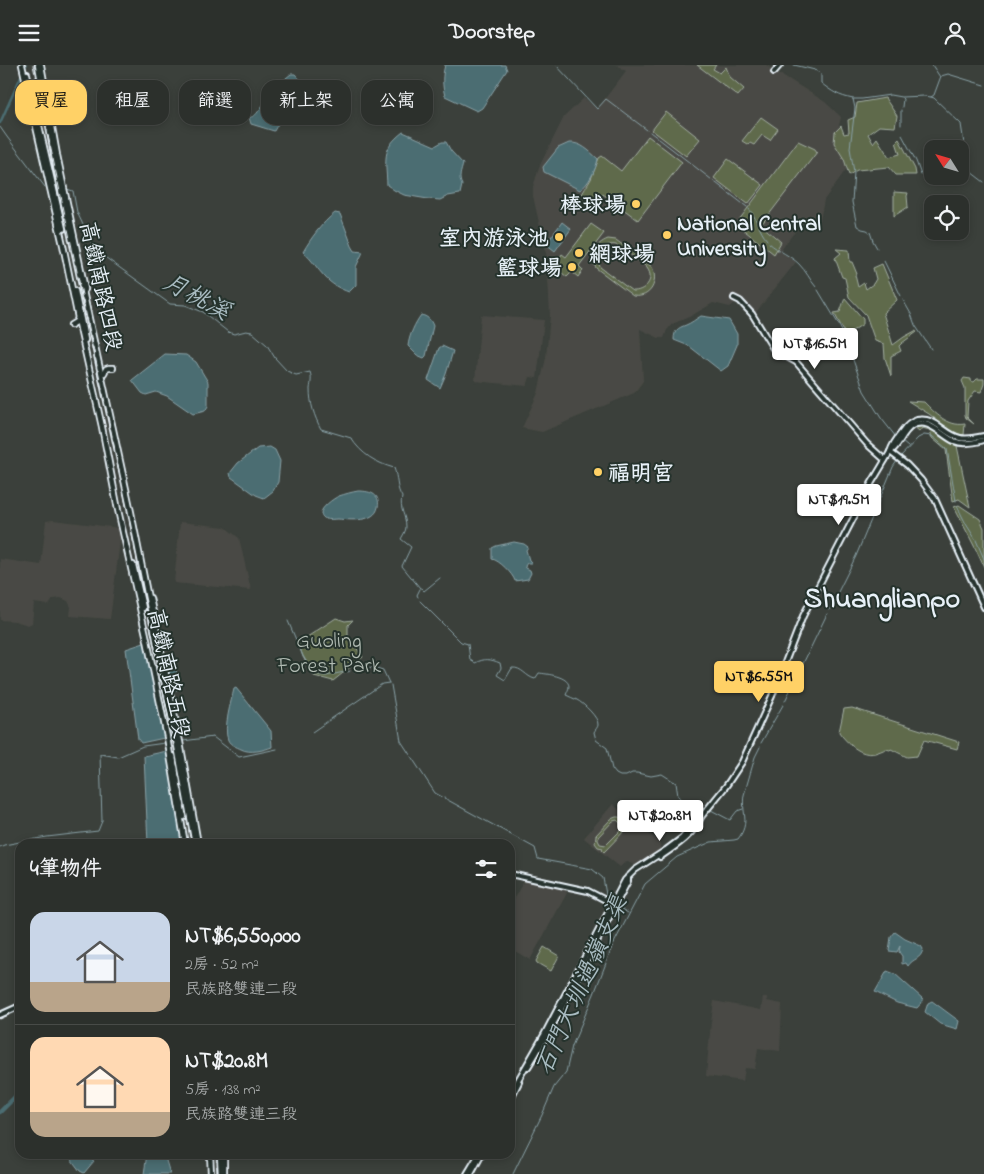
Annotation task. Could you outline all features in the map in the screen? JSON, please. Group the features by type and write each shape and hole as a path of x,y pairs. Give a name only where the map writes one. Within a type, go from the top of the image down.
{"main road":[{"name":"高鐵南路四段","path":"39,65 41,80"},
{"name":"高鐵南路四段","path":"39,65 132,513"},
{"path":"774,72 780,65"},
{"path":"23,66 26,74"},
{"name":"高鐵南路四段","path":"26,74 28,80"},
{"name":"高鐵南路四段","path":"26,74 27,80"},
{"name":"高鐵南路四段","path":"36,125 120,510"},
{"name":"高鐵南路四段","path":"39,125 102,411 120,510"},
{"name":"高鐵南路四段","path":"49,125 71,239 132,513"},
{"path":"51,125 53,129"},
{"path":"51,191 57,202"},
{"path":"71,221 71,239"},
{"path":"734,297 752,314 774,350 796,362 872,450 885,460"},
{"path":"71,325 78,318"},
{"path":"83,329 88,331 92,329"},
{"path":"90,361 95,359 98,361"},
{"path":"104,373 106,369 113,368"},
{"path":"102,411 102,427"},
{"path":"890,453 897,438 908,424 921,419 930,420 957,437 970,439 984,437"},
{"path":"114,423 114,436"},
{"path":"515,1085 544,1035 625,880 635,870 685,834 701,817 742,762 772,696 811,601 868,490 890,453 910,427 920,423 933,427 948,438 958,442 970,443 984,437"},
{"path":"890,453 907,465 935,499 984,607"},
{"name":"高鐵南路五段","path":"120,510 128,539 178,780 185,839"},
{"name":"高鐵南路五段","path":"120,510 185,839"},
{"name":"高鐵南路五段","path":"132,513 195,839"},
{"name":"高鐵南路五段","path":"132,513 189,793 195,839"},
{"path":"128,539 128,554"},
{"path":"160,659 165,670"},
{"path":"172,767 178,780"},
{"path":"189,793 189,809"},
{"path":"515,875 588,891 613,904"},
{"path":"515,1090 547,1036 628,881 628,877"},
{"path":"0,1015 15,1008"},
{"path":"212,1159 212,1174"},
{"path":"222,1159 222,1174"},
{"path":"469,1174 477,1159"}],"shaded area":[{"name":"National Central University","path":"617,65 766,65 825,102 841,117 839,125 847,168 824,200 820,220 806,217 780,251 796,262 753,316 739,300 730,307 713,303 689,317 672,324 664,338 659,338 640,329 643,381 634,393 542,432 522,428 538,393 546,358 550,316 547,258 533,196 533,187 540,165 564,117 584,98 597,109 626,71"},
{"path":"481,315 544,320 537,378 530,377 527,386 475,381"},
{"path":"53,520 119,528 121,533 110,619 70,616 71,607 68,601 61,598 53,599 49,605 34,603 32,623 28,625 15,621 0,620 0,559 41,565 46,521"},
{"path":"180,522 225,527 239,538 251,590 174,583"},
{"path":"613,804 634,824 648,831 647,833 660,841 661,849 636,866 626,861 620,867 584,838"},
{"path":"524,881 565,888 567,893 530,960 515,951 515,896"},
{"path":"763,997 767,997 767,1001 782,1004 780,1051 758,1048 755,1069 745,1068 743,1081 706,1076 714,1001 761,1010"}],"green space":[{"path":"697,65 716,65 713,69 720,73 726,67 730,77 744,89 738,96"},
{"path":"885,98 897,116 895,127 879,126 868,134 873,143 877,138 889,157 900,154 896,142 899,139 915,169 916,175 896,175 889,167 857,170 849,175 844,159 834,143 835,132 841,126 844,134 849,133 848,120 855,117 857,103"},
{"path":"666,112 700,139 686,156 652,130"},
{"path":"761,117 778,129 770,140 762,135 754,145 742,141"},
{"path":"648,136 682,162 638,220 603,194 595,205 582,194 591,179 599,158 602,156 621,171"},
{"path":"798,141 815,149 817,152 761,225 781,242 774,254 736,224"},
{"path":"728,159 763,185 748,204 714,178"},
{"path":"894,192 908,193 908,207 894,216"},
{"path":"591,224 604,233 579,266 583,270 578,277 572,272 567,277 557,269 561,264 557,261 562,254 566,257"},
{"path":"608,239 616,240 652,267 655,278 649,292 645,295 633,296 596,268 593,254 603,241","holes":["608,245 618,246 647,268 650,277 649,281 641,290 632,291 600,267 597,259 598,254 602,248"]},
{"path":"836,249 849,250 850,262 852,262 857,274 855,275 858,287 864,283 866,289 873,284 876,279 873,268 882,264 897,300 883,313 893,345 915,331 917,332 899,346 901,351 891,356 891,376 885,358 884,344 875,341 866,315 849,297 845,278 842,277 835,258 841,253"},
{"path":"845,298 863,319 863,324 846,335 834,313 840,312"},
{"path":"964,378 971,379 974,382 977,379 984,379 981,392 975,391 968,401 967,417 974,424 966,418 965,415 965,388 962,381"},
{"path":"908,401 924,402 937,415 947,421 965,424 964,435 950,430"},
{"path":"919,425 926,426 957,446 970,507 959,499 953,501 946,450 932,438 930,430 922,428 919,432 913,427"},
{"path":"959,505 980,519 984,528 984,567 954,507"},
{"name":"Guoling Forest Park","path":"336,618 345,621 353,620 348,625 348,636 363,657 333,681 314,676 303,657 298,643"},
{"path":"852,708 959,742 957,749 924,740 917,756 907,757 891,749 870,754 864,753 850,744 839,732 844,709"},
{"path":"619,817 623,820 625,827 628,824 630,825 604,852 603,848 598,847 595,843 596,835 611,819","holes":["617,820 621,824 622,829 606,845 600,844 598,837 613,821"]},
{"path":"544,947 559,956 551,971 536,961"}],"water":[{"path":"445,65 505,65 507,70 482,108 477,111 445,96 443,73"},
{"path":"291,74 295,74 300,80 285,80"},
{"path":"261,108 261,125 277,125 274,131 251,124 251,117"},
{"path":"403,132 435,146 446,142 451,151 463,164 460,175 462,185 460,194 448,196 440,200 428,199 404,195 387,185 386,155 391,144"},
{"path":"569,143 581,146 598,159 592,176 580,190 544,172 543,167 558,148"},
{"path":"335,213 340,214 355,251 363,252 356,267 356,285 349,292 330,282 303,252 317,231"},
{"name":"室內游泳池","path":"562,222 571,229 555,251 546,244"},
{"path":"421,315 425,316 433,326 424,358 417,355 408,346 413,330"},
{"path":"701,316 729,320 737,334 737,345 728,366 721,371 689,346 674,340 677,330"},
{"path":"442,346 453,351 440,388 428,380 439,348"},
{"path":"165,354 186,355 196,362 208,382 208,406 205,411 193,414 167,396 156,392 146,395 142,393 132,380"},
{"path":"270,447 275,450 280,461 278,482 273,491 264,498 256,495 231,477 230,473 238,463 258,448"},
{"path":"358,491 370,492 378,499 378,507 372,516 355,520 327,519 322,516 321,512 328,503 341,495"},
{"path":"514,542 528,547 526,550 532,563 527,563 525,566 531,573 528,579 515,581 505,568 492,559 492,548"},
{"path":"147,642 164,738 141,743 138,739 126,649"},
{"path":"174,658 178,681 177,690 172,692 165,661"},
{"path":"236,688 271,731 272,747 249,751 236,747 229,742 226,729 229,708 234,689"},
{"path":"167,751 181,839 148,839 144,756"},
{"path":"895,932 921,946 923,949 921,955 908,966 906,963 902,964 902,956 899,952 900,946 897,952 889,951 891,937"},
{"path":"887,971 895,974 923,999 917,1008 897,1003 875,992"},
{"path":"932,1001 959,1021 957,1029 940,1024 925,1012 928,1003"},
{"path":"71,1159 91,1159 94,1161 84,1173 80,1171"},
{"path":"146,1159 166,1159 170,1174 144,1174"}],"waterway":[{"path":"0,123 26,65"},
{"path":"556,65 597,109 606,99 647,130"},
{"path":"794,65 815,70 821,74 821,83 832,91 853,99 855,108 850,148 854,172 852,202 857,226 870,232 877,248"},
{"path":"932,65 940,77"},
{"path":"853,99 890,95 931,97 934,95 941,76 948,74 984,85"},
{"path":"931,97 961,124 967,164 971,172 984,182"},
{"path":"902,98 902,107"},
{"path":"901,110 901,125"},
{"name":"月桃溪","path":"0,127 45,187"},
{"path":"650,132 747,207"},
{"path":"902,135 921,175"},
{"name":"月桃溪","path":"67,189 73,191 77,212 91,242 102,255 170,304 185,305 203,312 228,332 234,334 246,331 252,332 267,345 275,358 287,371 296,375 310,372 310,394 314,414 321,429 351,438 359,449 370,457 394,468 402,497 401,505 406,523 406,530 401,539 411,547 402,566 420,588"},
{"path":"749,209 767,240"},
{"path":"769,243 799,264 816,287"},
{"path":"884,261 901,296"},
{"path":"818,290 846,340 864,391 896,437"},
{"path":"903,300 915,325 931,349"},
{"name":"石門大圳過嶺支渠","path":"900,457 918,438 924,435 932,436 947,449 956,501"},
{"path":"902,442 908,447"},
{"name":"石門大圳過嶺支渠","path":"829,610 856,556 897,461"},
{"name":"石門大圳過嶺支渠","path":"957,506 984,559"},
{"path":"421,588 424,591 440,578"},
{"path":"418,597 420,589"},
{"path":"420,601 461,642 468,644 470,660 475,663 482,660 500,663 501,668 497,675 505,680 512,668 519,669 535,679 539,673 557,676 565,680 569,686 566,695 583,704 598,722 594,732 596,740 607,748 612,769 616,774 620,776 632,773 651,776 662,774 676,783 678,796 683,800 706,808"},
{"name":"石門大圳過嶺支渠","path":"785,701 827,614"},
{"path":"288,621 303,656 314,674 326,676 344,672"},
{"path":"354,671 373,667 383,670 389,683"},
{"path":"312,732 382,684 389,683"},
{"path":"391,685 401,741 435,793 535,848 538,859 592,869 603,878 607,900"},
{"name":"石門大圳過嶺支渠","path":"761,743 783,705"},
{"path":"183,741 213,737 239,757 277,749"},
{"path":"36,839 98,831 102,821 100,754 118,757 143,746 165,743"},
{"name":"石門大圳過嶺支渠","path":"513,1174 554,1087 566,1072 572,1046 613,945 645,884 677,857 711,842 738,839 745,822 744,795 755,757 760,747"},
{"path":"709,809 730,820 737,811 743,809"},
{"path":"0,847 15,843"},
{"path":"616,906 628,913"},
{"path":"0,1112 15,1097"}],"railway":[{"path":"33,65 114,445 173,741 190,839"},
{"path":"216,1159 217,1174"}],"place":[{"name":"棒球場","path":"636,204"},
{"name":"National Central University","path":"667,235"},
{"name":"室內游泳池","path":"559,237"},
{"name":"網球場","path":"579,253"},
{"name":"籃球場","path":"572,267"},
{"name":"福明宮","path":"598,472"}],"district":[{"name":"Shuanglianpo","path":"882,597"}]}
